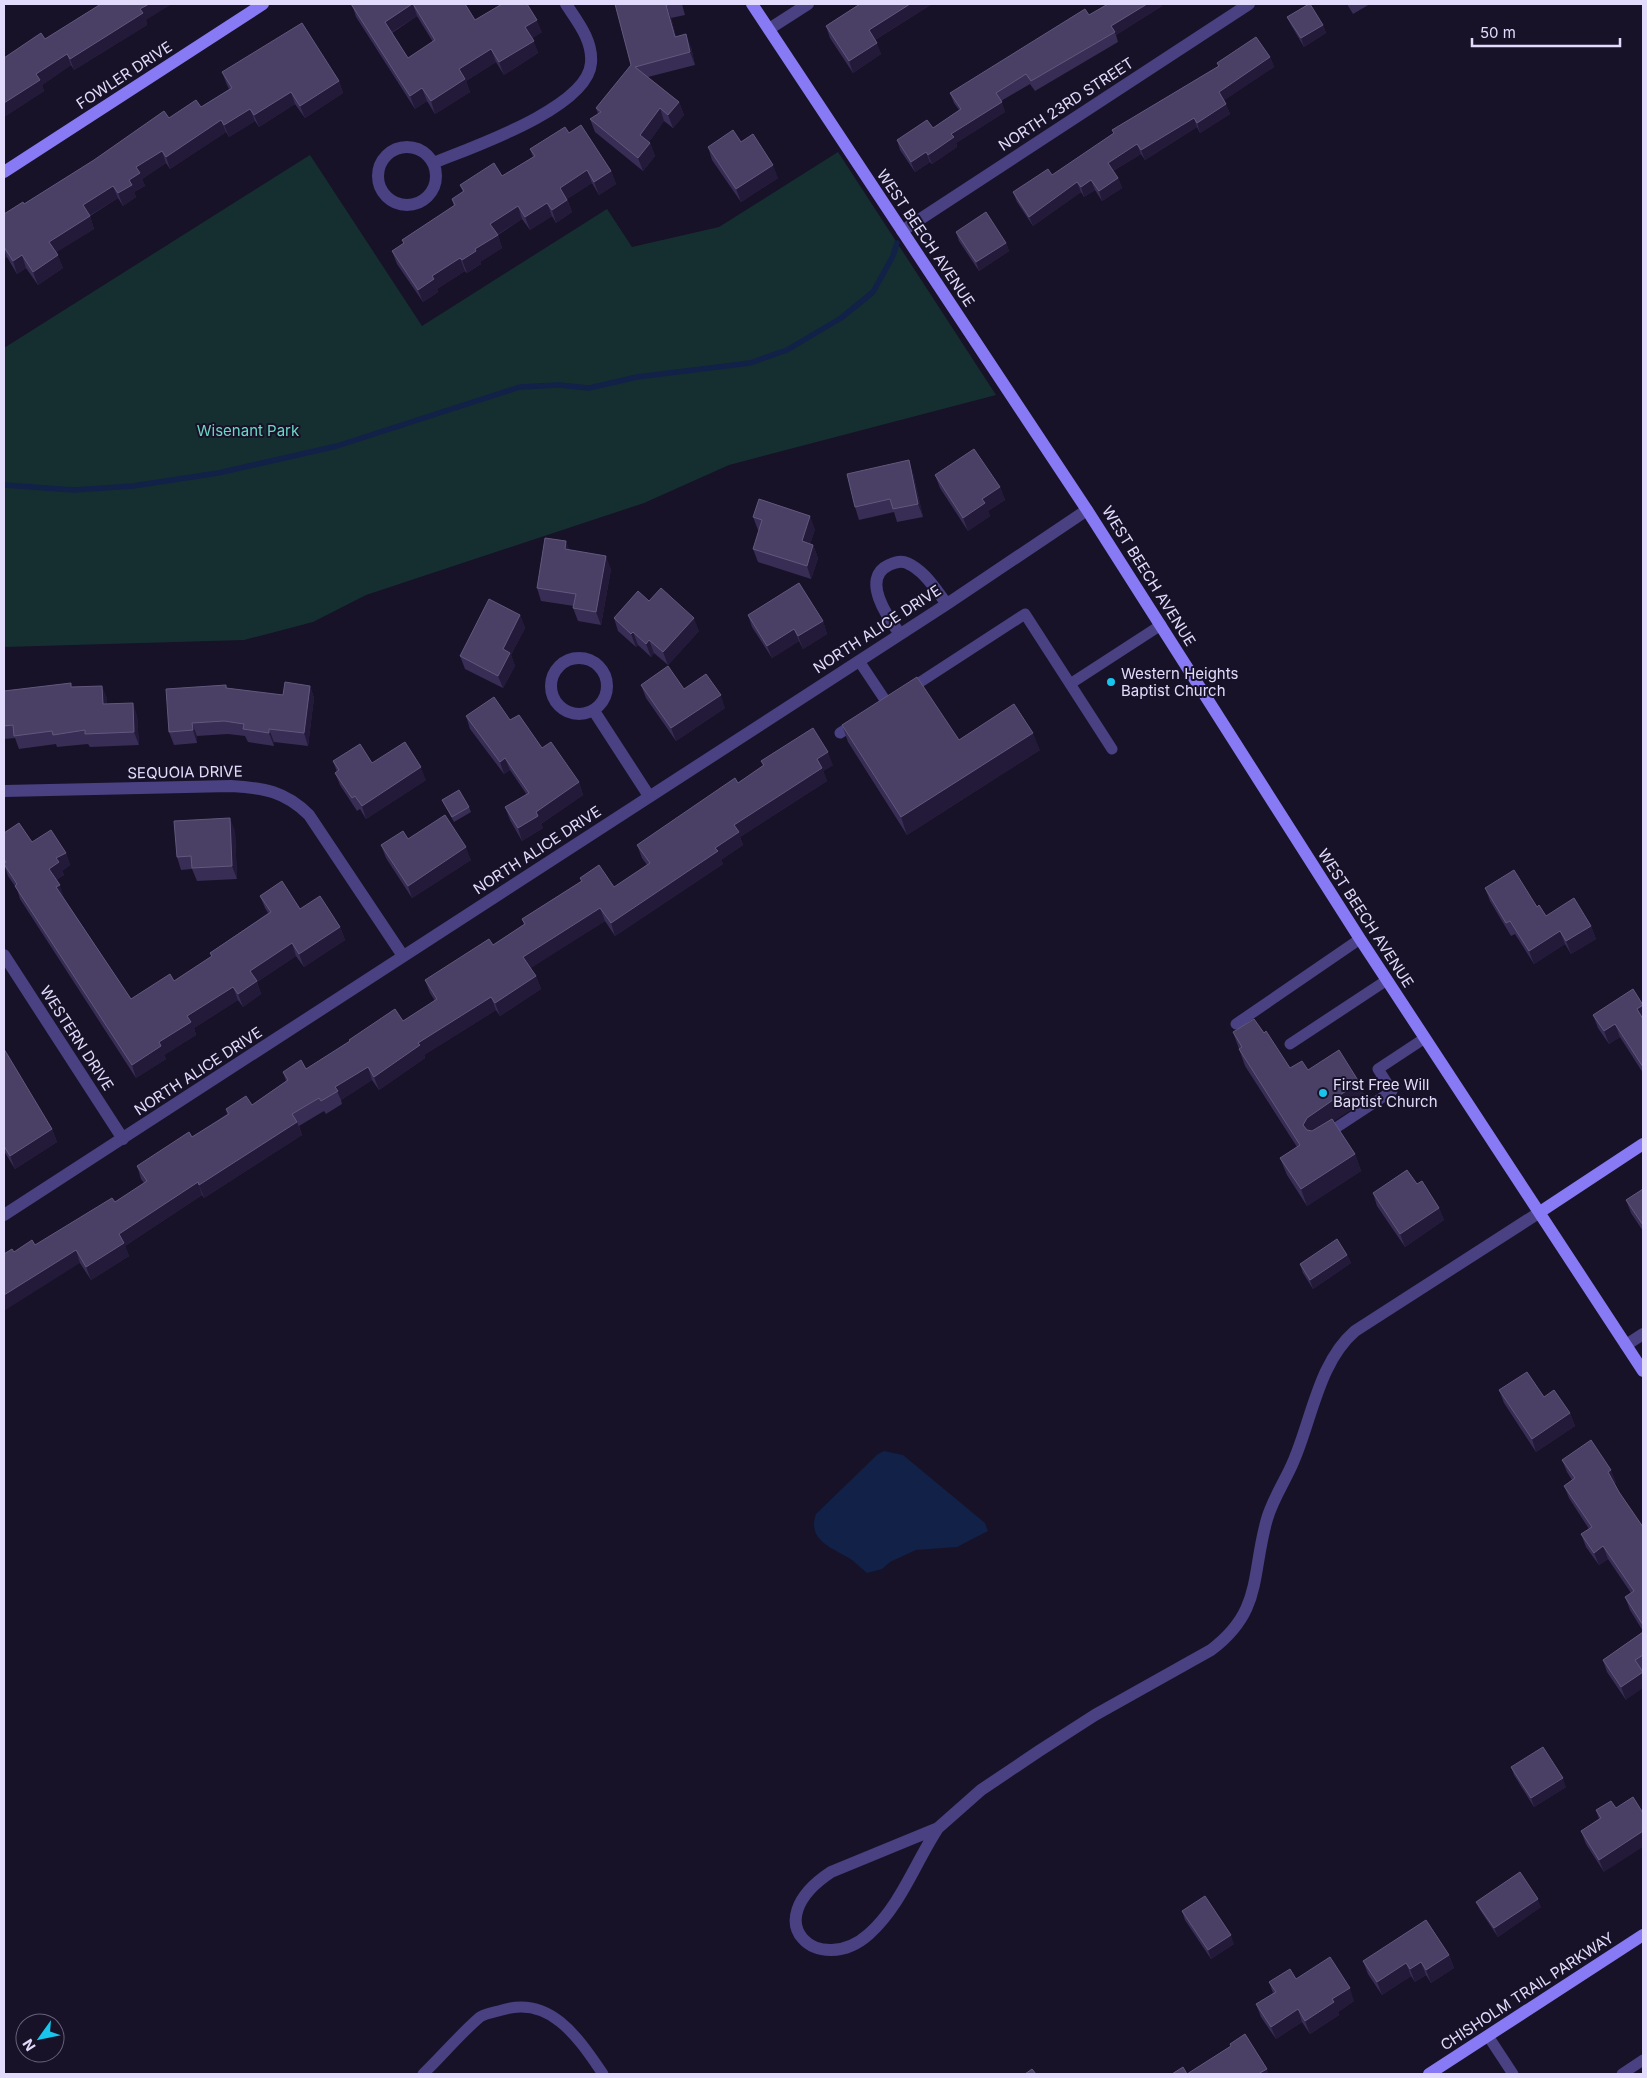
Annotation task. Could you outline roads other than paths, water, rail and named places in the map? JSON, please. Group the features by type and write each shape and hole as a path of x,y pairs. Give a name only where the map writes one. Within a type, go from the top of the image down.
{"main road":[{"name":"FOWLER DRIVE","path":"4,172 263,4"},
{"name":"WEST BEECH AVENUE","path":"752,4 1088,510 1360,939 1643,1371"},
{"path":"1540,1212 1643,1144"},
{"name":"CHISHOLM TRAIL PARKWAY","path":"1429,2074 1643,1935"}],"street":[{"path":"433,163 519,127 574,93 586,78 591,64 590,51 582,28 566,4"},
{"path":"769,29 808,4"},
{"name":"NORTH 23RD STREET","path":"902,231 1249,4"},
{"path":"411,147 428,156 433,163 436,183 425,199 407,206 389,199 379,184 380,165 392,151 411,147"},
{"name":"NORTH ALICE DRIVE","path":"4,1215 947,604 1088,510"},
{"path":"900,634 887,616 876,586 878,576 885,567 896,562 905,562 920,570 947,604"},
{"path":"578,658 585,659 598,666 603,672 608,689 601,705 594,711 580,715 572,714 565,711 555,702 551,681 563,663 578,658"},
{"path":"594,711 650,796"},
{"name":"SEQUOIA DRIVE","path":"4,791 231,786 255,787 279,793 296,802 309,815 403,956"},
{"name":"WESTERN DRIVE","path":"4,955 123,1139"},
{"path":"938,1828 831,1872 815,1883 805,1893 796,1908 796,1922 800,1935 808,1945 819,1949 836,1949 852,1945 868,1936 890,1910 938,1828 981,1790 1095,1714 1211,1650 1236,1629 1250,1605 1268,1516 1299,1448 1330,1364 1343,1341 1355,1331 1540,1212"},
{"path":"1626,1345 1643,1334"}],"lane":[{"path":"859,661 883,706 1025,614 1112,749"},
{"path":"1070,684 1161,625"},
{"path":"840,734 864,718"},
{"path":"1236,1024 1360,939"},
{"path":"1290,1044 1387,980"},
{"path":"1317,1141 1392,1091 1378,1069 1425,1038"},
{"path":"423,2074 482,2016 521,2005 540,2010 558,2020 579,2038 603,2074"},
{"path":"1488,2036 1513,2074"},
{"path":"1622,2074 1643,2060"}],"water":[{"path":"884,1451 903,1455 985,1523 988,1531 957,1547 916,1550 890,1562 882,1569 867,1573 849,1558 828,1546 817,1536 814,1523 816,1514 878,1454"}],"waterway":[{"path":"4,485 74,490 133,486 218,473 337,446 520,387 559,385 589,388 637,377 750,363 787,350 841,318 873,292 893,256 897,243"}],"place":[{"name":"Western Heights Baptist Church","path":"1111,682"},
{"name":"First Free Will Baptist Church","path":"1323,1093"}],"park label":[{"name":"Wisenant Park","path":"248,430"}]}
